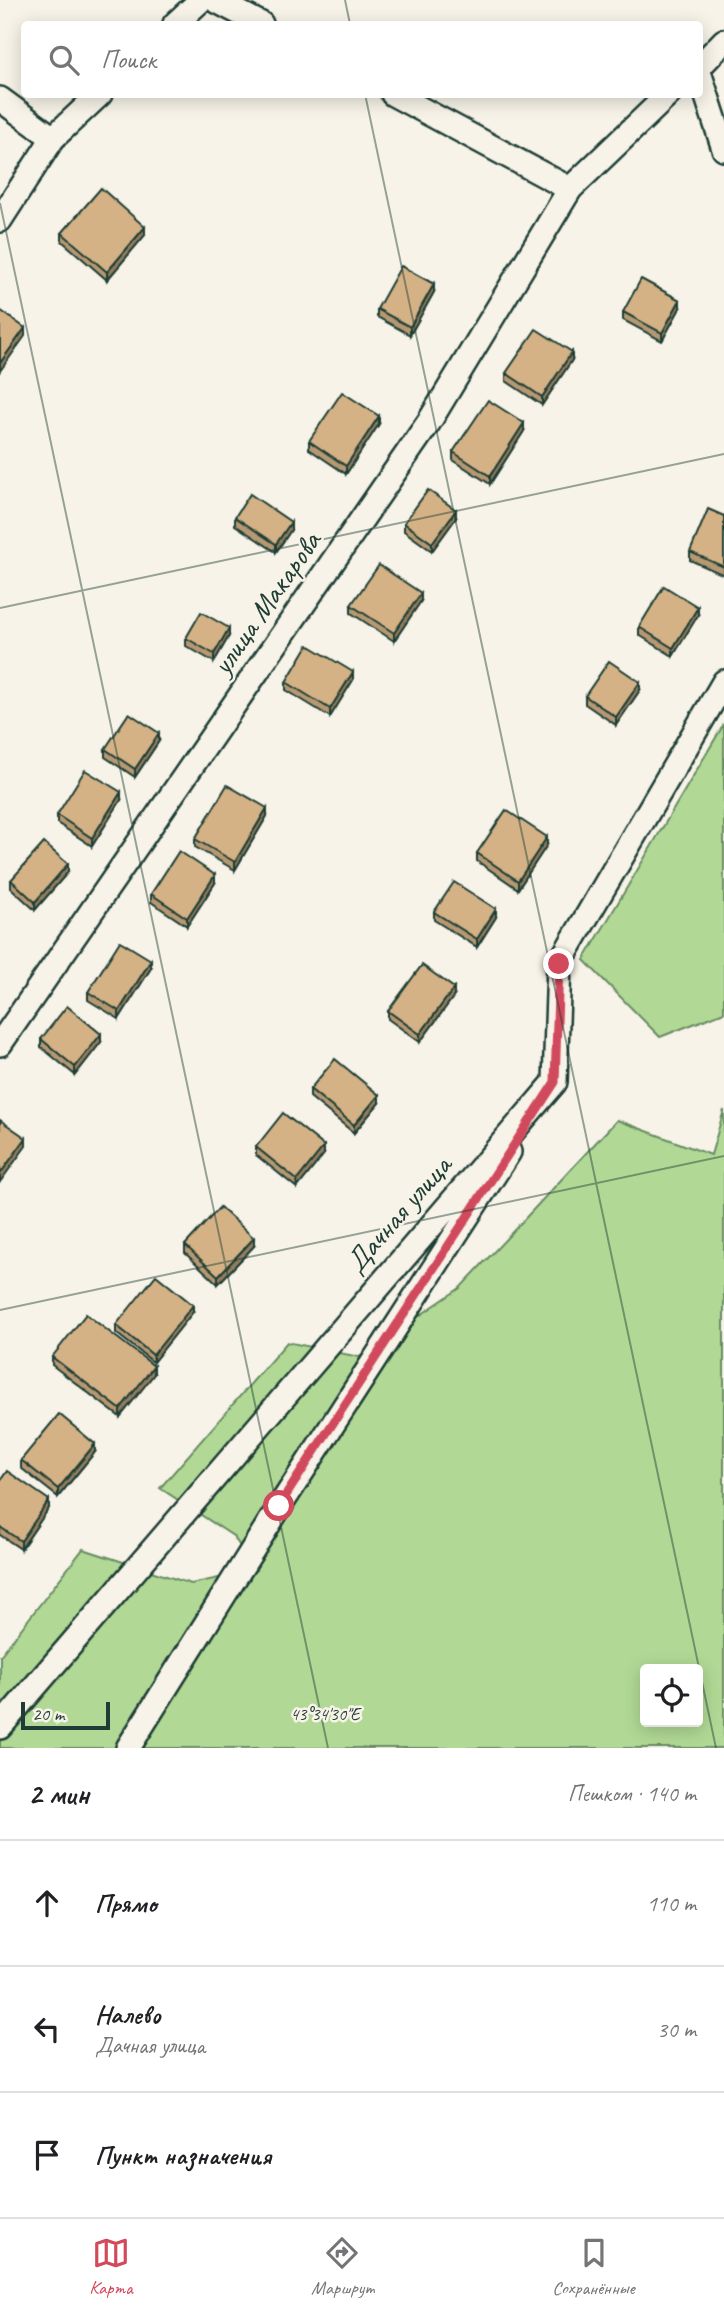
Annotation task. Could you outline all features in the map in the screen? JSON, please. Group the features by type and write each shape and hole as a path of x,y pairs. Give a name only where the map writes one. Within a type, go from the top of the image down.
{"street":[{"path":"178,21 201,0"},
{"path":"215,0 255,21"},
{"path":"703,62 724,41"},
{"path":"703,87 724,149"},
{"path":"0,220 53,138 96,98"},
{"path":"401,98 570,188"},
{"name":"улица Макарова","path":"0,1044 429,422 570,188 665,98"},
{"path":"0,99 53,138"},
{"path":"128,1748 279,1506 555,1082 559,964 724,682"},
{"name":"Дачная улица","path":"0,1727 555,1082"}],"green space":[{"path":"724,724 724,1012 660,1037 584,960"},
{"path":"724,1110 724,1748 0,1748 0,1656 83,1549 191,1584 256,1570 233,1536 160,1488 287,1342 359,1357 460,1288 617,1120 711,1155"}],"building":[{"path":"101,188 145,227 107,272 62,233"},
{"path":"401,266 434,284 410,327 377,309"},
{"path":"641,279 680,300 662,333 623,312"},
{"path":"0,310 25,328 0,363"},
{"path":"536,329 572,352 542,397 506,373"},
{"path":"342,392 379,416 346,466 309,441"},
{"path":"488,400 524,423 490,476 453,452"},
{"path":"428,490 456,510 432,543 404,523"},
{"path":"250,494 291,522 276,544 235,517"},
{"path":"708,509 724,516 724,567 690,552"},
{"path":"379,565 421,593 394,633 351,605"},
{"path":"664,586 698,607 673,648 639,627"},
{"path":"201,612 229,628 214,654 186,638"},
{"path":"308,645 353,672 330,709 286,682"},
{"path":"609,661 640,682 616,717 585,696"},
{"path":"129,713 159,733 135,769 105,749"},
{"path":"85,770 121,792 92,838 57,815"},
{"path":"227,785 267,808 235,862 195,839"},
{"path":"506,810 547,837 518,881 477,853"},
{"path":"44,843 68,864 35,902 11,880"},
{"path":"179,851 215,875 187,918 151,894"},
{"path":"454,882 496,909 477,939 434,912"},
{"path":"120,941 151,960 119,1011 88,992"},
{"path":"422,965 454,988 420,1034 388,1011"},
{"path":"67,1006 101,1034 75,1067 41,1039"},
{"path":"335,1059 379,1095 354,1125 310,1089"},
{"path":"283,1113 324,1146 297,1180 256,1147"},
{"path":"0,1120 26,1138 0,1174"},
{"path":"220,1207 254,1238 218,1276 185,1245"},
{"path":"156,1275 193,1305 153,1355 116,1325"},
{"path":"86,1314 154,1366 120,1409 52,1357"},
{"path":"59,1414 95,1444 58,1489 21,1460"},
{"path":"7,1471 49,1500 21,1541 0,1527 0,1481"}],"route":[{"path":"279,1506 555,1082 559,964"}]}
